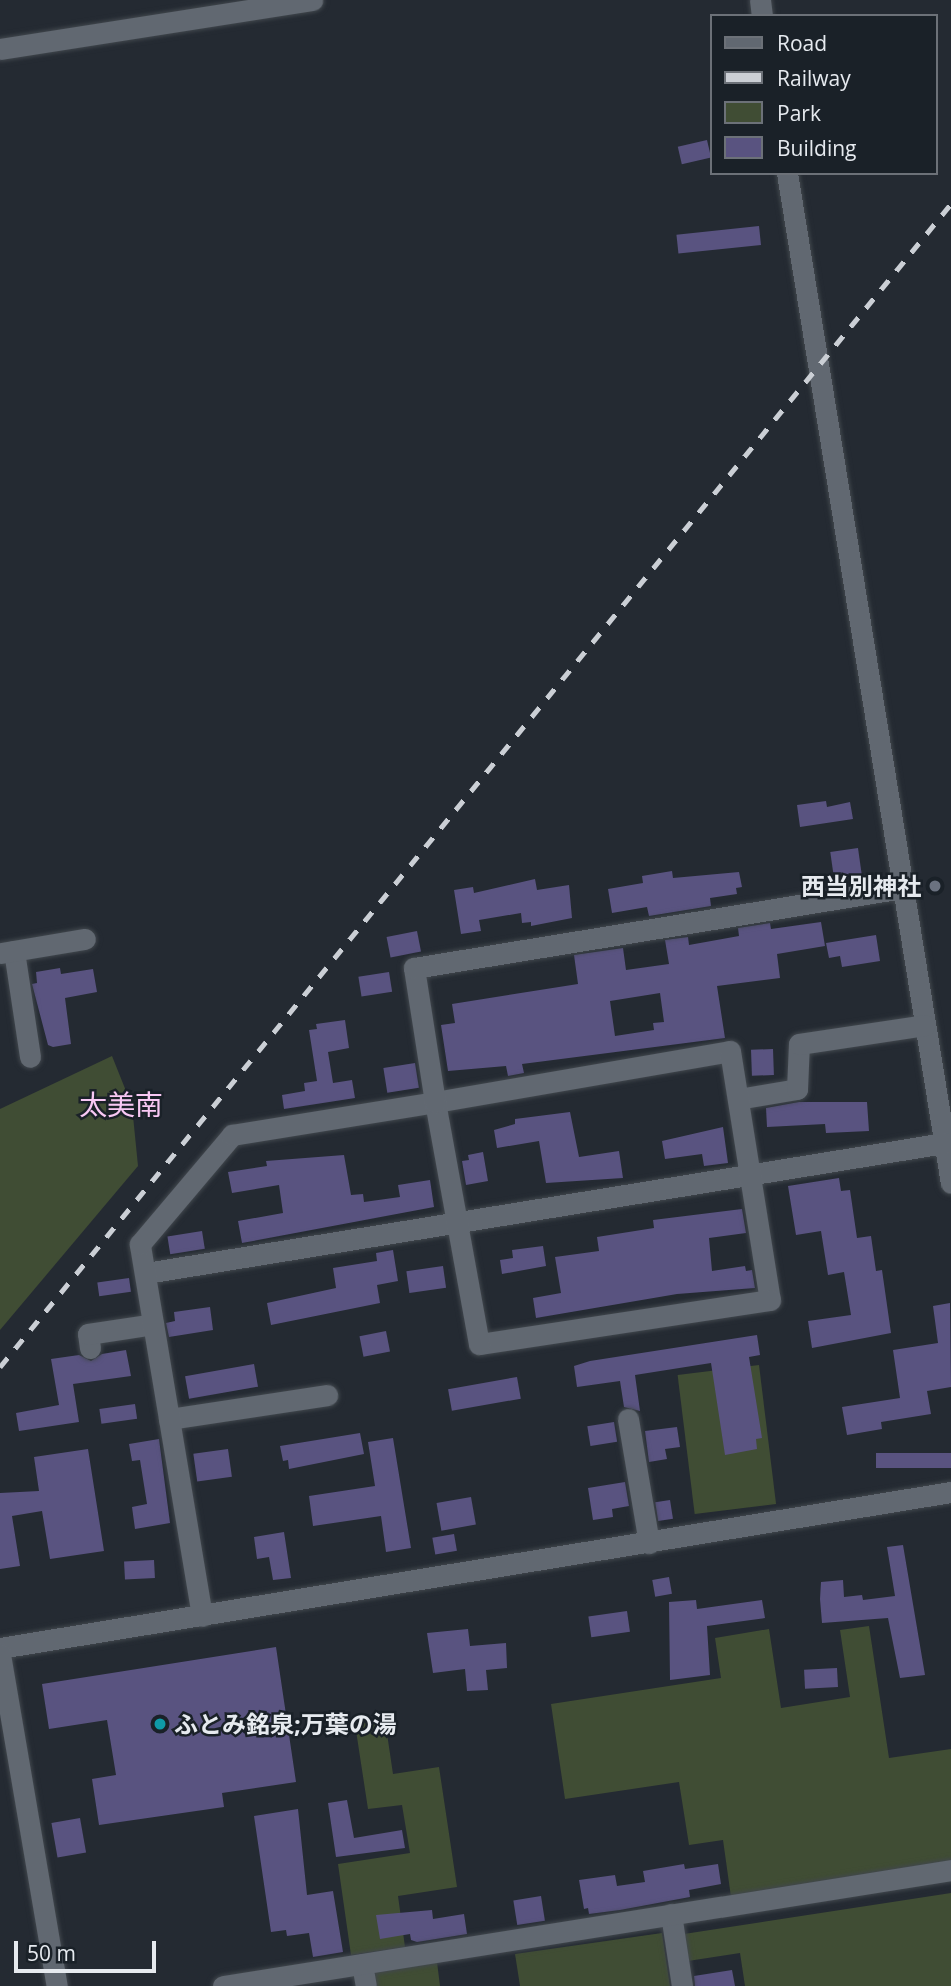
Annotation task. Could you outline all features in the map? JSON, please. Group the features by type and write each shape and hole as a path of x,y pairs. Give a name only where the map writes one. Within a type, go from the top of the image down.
{"street":[{"path":"0,49 312,0"},
{"path":"787,175 951,1184"},
{"path":"202,1616 140,1244 232,1135 435,1102 730,1051 770,1300 480,1344 435,1102 414,968 904,888"},
{"path":"30,1057 7,952 85,939"},
{"path":"738,1099 797,1089 799,1044 925,1024"},
{"path":"146,1273 944,1143"},
{"path":"90,1348 88,1334 153,1324"},
{"path":"169,1419 327,1395"},
{"path":"628,1419 649,1543"},
{"path":"0,1648 951,1492"},
{"path":"0,1654 57,1986"},
{"path":"223,1986 951,1870"},
{"path":"671,1914 682,1986"},
{"path":"362,1964 366,1986"}],"green space":[{"path":"112,1056 132,1106 138,1166 0,1330 0,1109"},
{"path":"759,1365 776,1504 695,1514 678,1375"},
{"path":"869,1626 889,1758 951,1749 951,1864 731,1897 723,1840 689,1845 679,1782 565,1799 551,1704 721,1678 715,1638 769,1629 781,1708 850,1697 840,1630"},
{"path":"385,1720 393,1774 439,1767 457,1887 398,1896 405,1947 351,1955 338,1864 410,1853 402,1805 368,1809 355,1724"},
{"path":"951,1893 951,1986 745,1986 740,1953 688,1961 684,1934"},
{"path":"662,1933 670,1986 520,1986 515,1954"},
{"path":"437,1962 440,1986 373,1986 370,1972"}],"building":[{"path":"707,140 710,158 682,164 678,147"},
{"path":"759,226 761,245 678,254 676,235"},
{"path":"826,801 827,807 850,802 853,819 800,827 797,805"},
{"path":"858,848 862,876 834,880 830,852"},
{"path":"672,871 673,878 739,872 742,887 736,888 737,894 710,898 711,906 649,916 647,907 612,913 608,889 643,883 642,876"},
{"path":"535,879 537,890 569,885 572,918 531,926 531,922 522,923 521,913 479,920 481,931 461,934 454,890 473,887 474,893"},
{"path":"821,922 825,946 777,954 780,978 717,986 725,1038 522,1064 524,1073 508,1076 506,1066 448,1071 441,1025 455,1023 452,1004 578,984 574,955 623,948 626,970 669,964 665,940 688,937 689,945 739,936 738,928 770,923 771,929","holes":["660,993 664,1022 653,1023 654,1030 615,1036 610,1001"]},
{"path":"417,931 421,952 391,958 387,937"},
{"path":"876,935 880,961 842,967 840,956 829,958 826,943"},
{"path":"60,968 61,974 93,969 97,992 65,998 71,1044 53,1047 48,1045 32,984 37,983 36,972"},
{"path":"389,972 392,992 362,997 358,977"},
{"path":"345,1020 349,1048 328,1052 333,1083 352,1080 355,1098 284,1109 282,1095 305,1091 304,1083 317,1081 309,1030 317,1029 316,1024"},
{"path":"773,1049 774,1075 752,1076 751,1050"},
{"path":"415,1063 419,1088 387,1093 383,1068"},
{"path":"799,1102 867,1102 869,1131 826,1133 825,1124 767,1127 766,1108"},
{"path":"570,1112 579,1157 619,1151 623,1178 546,1183 539,1141 497,1148 494,1130 515,1124 515,1119"},
{"path":"723,1127 728,1163 704,1166 702,1154 665,1159 662,1141"},
{"path":"483,1152 488,1181 466,1185 462,1161 469,1160 468,1155"},
{"path":"344,1155 351,1195 363,1194 364,1202 400,1197 398,1185 430,1180 434,1207 242,1243 238,1221 283,1213 279,1185 232,1193 228,1172 267,1166 266,1161"},
{"path":"839,1178 841,1191 850,1190 857,1238 871,1236 876,1271 882,1270 891,1333 812,1348 808,1321 851,1315 844,1272 828,1275 821,1231 796,1235 788,1186"},
{"path":"742,1209 746,1233 709,1238 712,1271 745,1266 746,1271 752,1270 755,1288 677,1294 536,1318 533,1298 561,1293 555,1257 599,1251 597,1237 654,1228 653,1220"},
{"path":"202,1231 205,1249 170,1254 167,1236"},
{"path":"543,1246 546,1266 502,1274 500,1260 513,1258 512,1250"},
{"path":"393,1250 398,1281 377,1285 380,1303 271,1325 267,1303 336,1288 333,1268 377,1261 376,1253"},
{"path":"443,1266 446,1288 409,1293 406,1271"},
{"path":"129,1278 131,1292 99,1296 97,1282"},
{"path":"950,1303 951,1387 927,1391 931,1414 881,1422 882,1429 847,1435 842,1407 900,1398 893,1350 938,1343 933,1306"},
{"path":"210,1307 213,1330 169,1337 166,1323 175,1321 174,1312"},
{"path":"386,1331 390,1352 364,1357 359,1336"},
{"path":"757,1335 760,1355 749,1357 762,1438 756,1439 757,1449 725,1455 711,1363 635,1375 640,1411 624,1407 620,1381 577,1387 574,1366 590,1361"},
{"path":"126,1350 131,1376 73,1384 79,1422 19,1431 16,1413 59,1405 51,1359 79,1355 91,1361 102,1354"},
{"path":"254,1364 258,1387 189,1399 185,1376"},
{"path":"517,1377 521,1399 452,1411 448,1389"},
{"path":"135,1404 137,1419 101,1424 99,1409"},
{"path":"614,1422 617,1442 590,1446 587,1426"},
{"path":"677,1427 680,1447 665,1449 667,1459 649,1462 645,1431"},
{"path":"360,1433 364,1454 289,1469 288,1460 283,1461 280,1446"},
{"path":"393,1438 411,1548 386,1552 381,1516 313,1526 309,1496 375,1486 368,1442"},
{"path":"159,1439 170,1523 135,1529 132,1507 147,1504 140,1460 132,1461 129,1444"},
{"path":"88,1449 104,1551 50,1559 42,1511 12,1516 20,1566 0,1569 0,1493 39,1491 34,1457"},
{"path":"228,1449 232,1477 197,1482 193,1454"},
{"path":"876,1453 951,1453 951,1468 876,1468"},
{"path":"625,1482 629,1506 612,1509 613,1517 593,1520 588,1488"},
{"path":"471,1497 476,1525 441,1531 437,1503"},
{"path":"670,1500 673,1519 658,1521 655,1502"},
{"path":"284,1532 291,1578 273,1580 269,1557 257,1559 254,1537"},
{"path":"454,1534 457,1551 435,1555 432,1538"},
{"path":"903,1545 925,1675 900,1678 888,1618 822,1623 820,1599 821,1582 843,1580 844,1597 862,1595 863,1600 895,1596 887,1547"},
{"path":"154,1560 155,1578 125,1580 124,1562"},
{"path":"669,1577 672,1594 655,1597 652,1580"},
{"path":"696,1600 697,1609 762,1600 765,1618 707,1626 710,1675 670,1680 669,1602"},
{"path":"627,1611 630,1632 591,1637 588,1616"},
{"path":"468,1629 470,1646 506,1643 507,1668 486,1670 488,1690 467,1691 465,1669 433,1673 427,1633"},
{"path":"276,1647 296,1782 222,1793 224,1807 99,1825 92,1779 116,1775 107,1720 49,1729 42,1684"},
{"path":"837,1668 838,1687 805,1689 804,1670"},
{"path":"347,1800 354,1838 402,1830 405,1848 336,1857 328,1803"},
{"path":"298,1809 307,1895 333,1891 343,1952 313,1957 309,1933 287,1936 286,1930 271,1932 254,1816"},
{"path":"80,1818 86,1852 58,1858 51,1823"},
{"path":"684,1864 685,1869 718,1864 721,1884 689,1890 690,1897 620,1910 589,1914 588,1908 584,1909 579,1880 615,1875 617,1886 645,1882 643,1871"},
{"path":"541,1896 545,1921 517,1925 513,1900"},
{"path":"432,1910 433,1919 464,1914 467,1934 417,1942 411,1940 410,1934 380,1939 376,1915"},
{"path":"732,1970 735,1986 695,1986 694,1976"}],"railway":[{"path":"0,1367 951,204"}],"place":[{"name":"西当別神社","path":"935,886"},
{"name":"ふとみ銘泉;万葉の湯","path":"160,1724"}],"district":[{"name":"太美南","path":"121,1104"}]}
